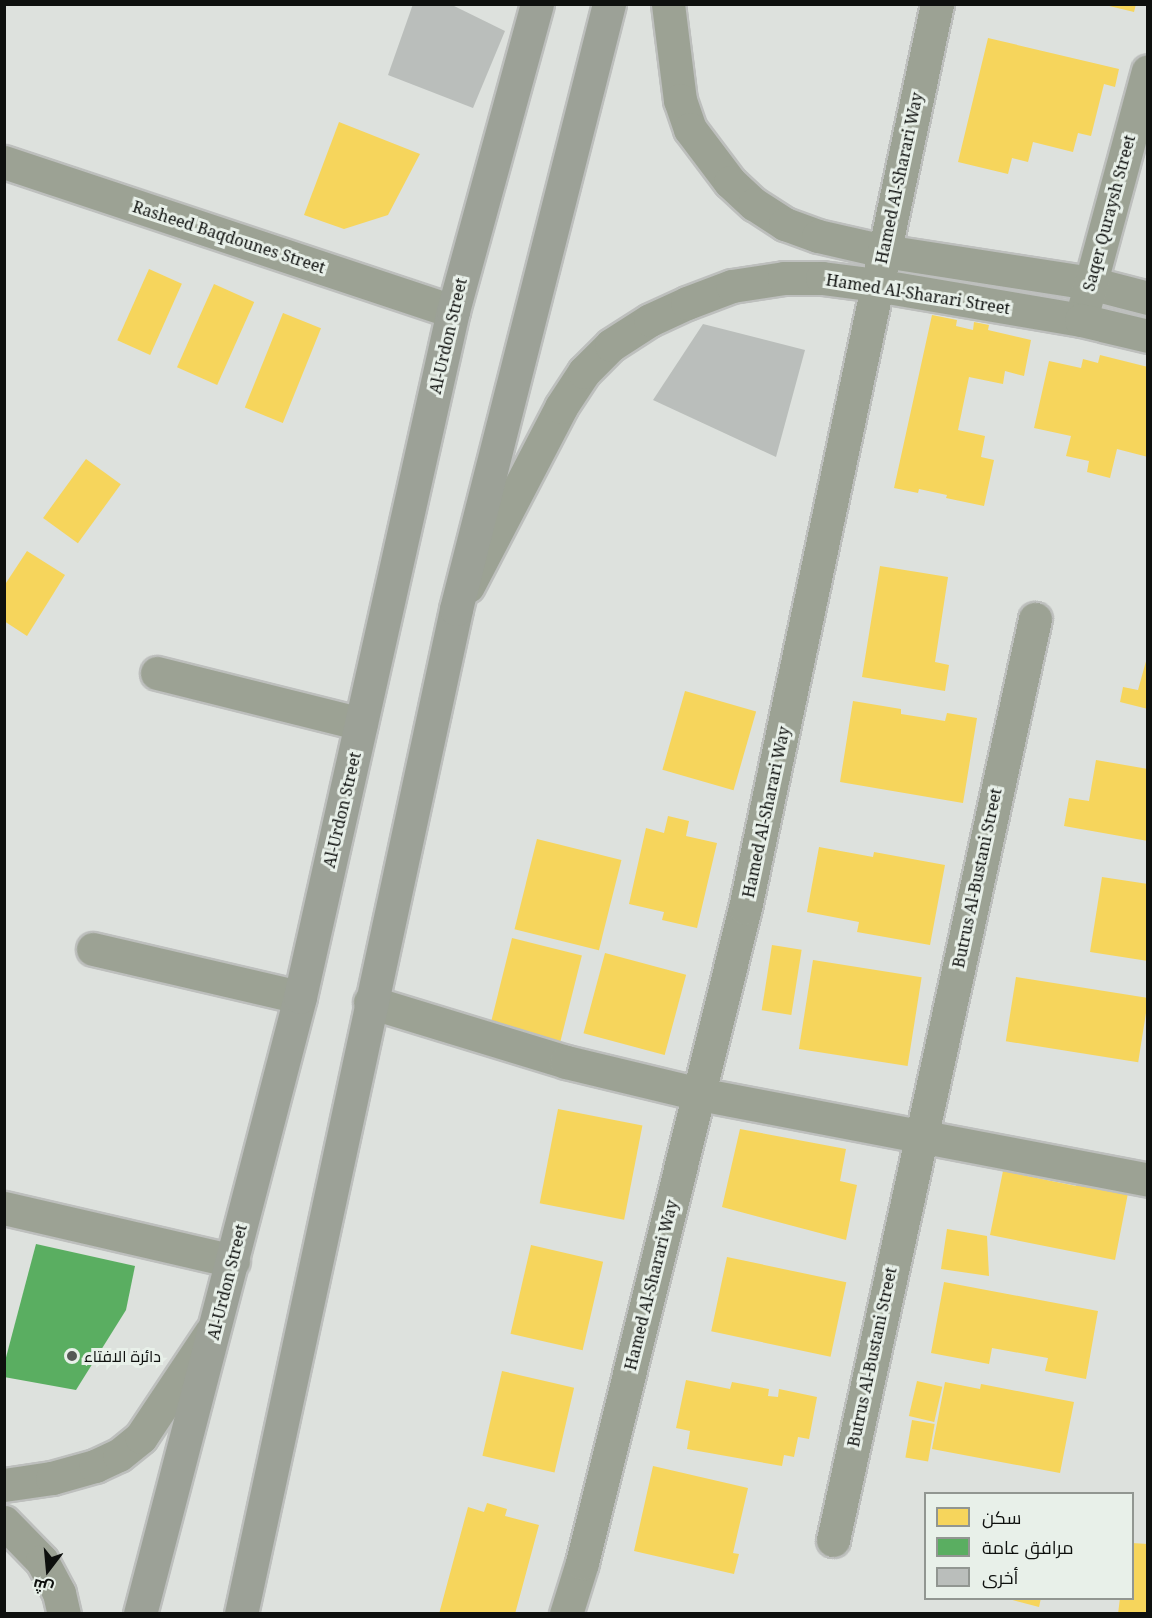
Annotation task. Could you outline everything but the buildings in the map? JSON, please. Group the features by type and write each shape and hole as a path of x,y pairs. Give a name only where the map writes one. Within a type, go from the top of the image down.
{"highway":[{"name":"Al-Urdon Street","path":"140,1614 300,997 453,311 537,4"},
{"path":"241,1614 370,1002 456,609 525,327 609,4"}],"street":[{"path":"668,4 680,100 690,129 730,182 754,204 785,224 818,236 884,251 1090,283 1148,298"},
{"name":"Hamed Al-Sharari Way","path":"567,1614 582,1563 748,896 876,285 938,4"},
{"name":"Saqer Quraysh Street","path":"1080,320 1148,71"},
{"name":"Rasheed Baqdounes Street","path":"9,173 453,311"},
{"name":"Hamed Al-Sharari Street","path":"456,609 561,407 584,372 611,345 650,320 687,303 732,286 784,278 822,278 1080,320 1148,336"},
{"name":"Butrus Al-Bustani Street","path":"833,1540 1035,619"},
{"path":"157,673 361,724"},
{"path":"93,949 300,997"},
{"path":"370,1002 566,1062 699,1094 1148,1180"},
{"path":"4,1208 233,1261"},
{"path":"4,1485 51,1478 95,1466 119,1455 141,1437 217,1323"},
{"path":"4,1522 42,1561 59,1593 64,1614"}],"place":[{"name":"دائرة الافتاء","path":"72,1356"}]}
